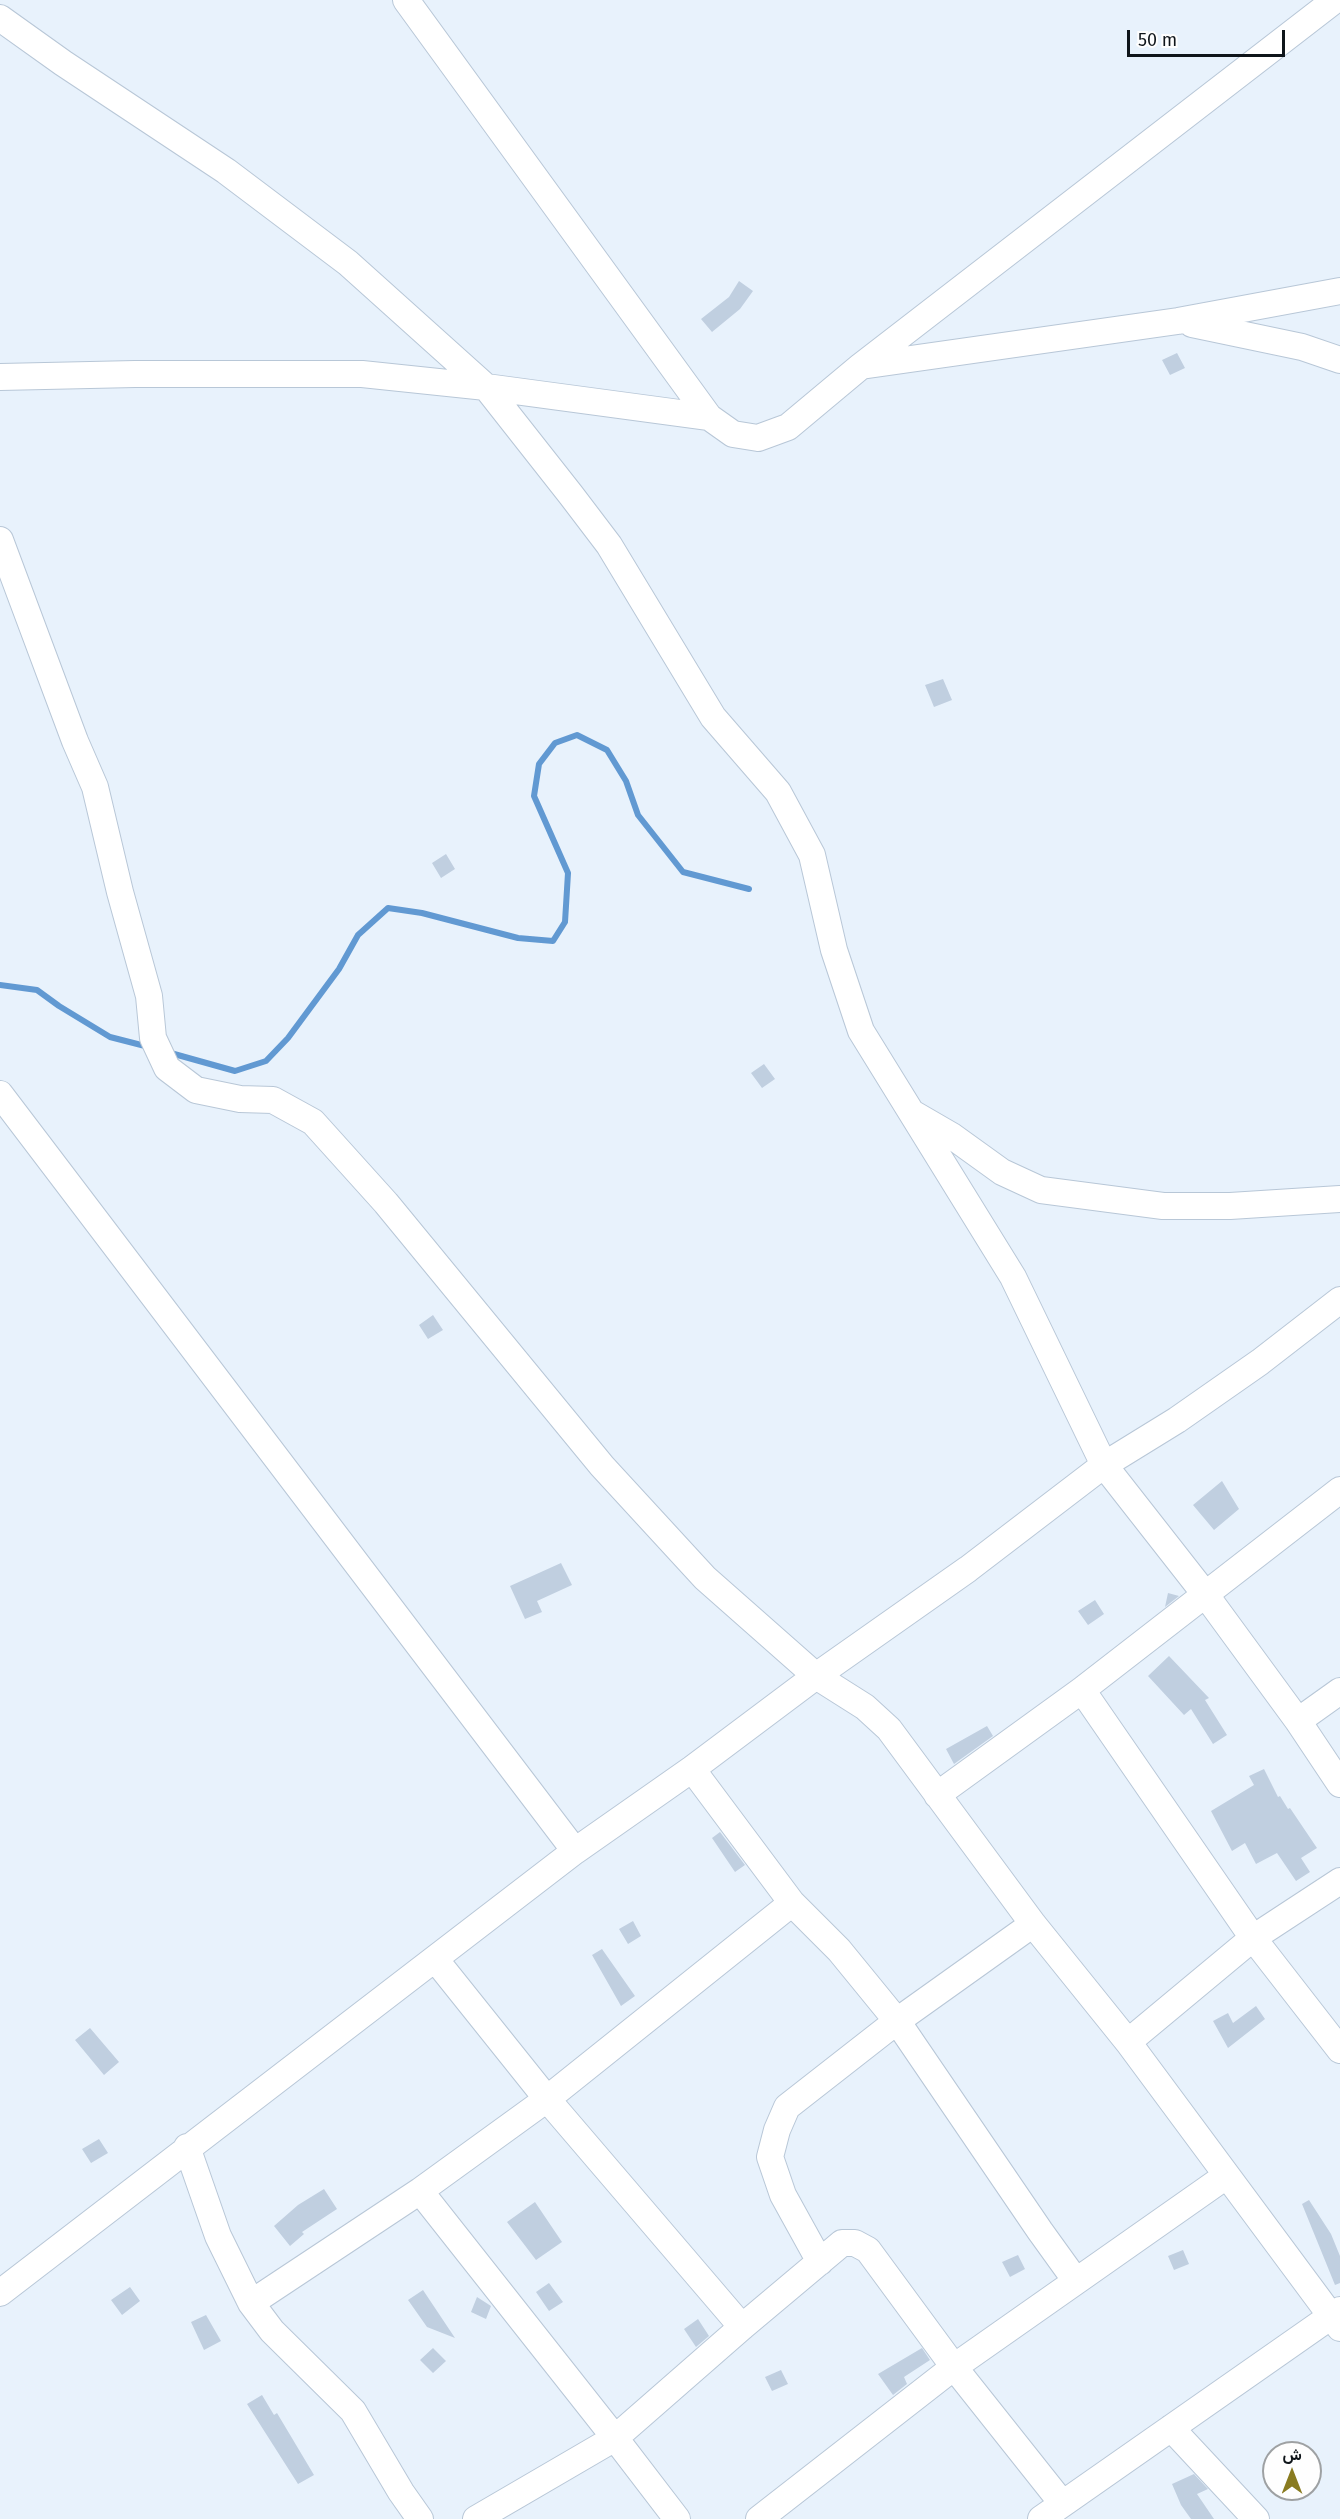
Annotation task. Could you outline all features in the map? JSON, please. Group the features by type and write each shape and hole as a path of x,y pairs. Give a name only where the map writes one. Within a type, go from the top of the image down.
{"street":[{"path":"406,0 709,417 733,434 758,438 788,427 861,366 1335,0"},
{"path":"0,18 63,63 226,171 348,263 486,387 609,545 713,717 778,792 812,855 834,950 861,1031 1013,1277 1104,1465 1206,1594 1298,1721 1340,1784"},
{"path":"861,366 1178,321 1340,291"},
{"path":"1178,321 1302,347 1340,360"},
{"path":"0,377 135,374 362,374 486,387 709,417"},
{"path":"0,540 75,741 95,787 120,892 150,996 153,1038 167,1068 196,1090 240,1099 273,1100 313,1122 386,1203 602,1466 705,1578 744,1615 816,1676 864,1707 889,1729 1033,1924 1128,2042 1226,2176 1337,2318 1171,2428 1041,2519"},
{"path":"0,1094 575,1851"},
{"path":"912,1112 952,1136 1002,1172 1041,1190 1162,1206 1230,1206 1340,1199"},
{"path":"0,2293 575,1851 968,1569 1104,1465 1177,1420 1260,1362 1340,1300"},
{"path":"937,1795 1082,1690 1340,1490"},
{"path":"1082,1690 1253,1938 1340,2050"},
{"path":"1298,1721 1340,1690"},
{"path":"692,1768 792,1903 846,1957 897,2021 1076,2281"},
{"path":"1128,2042 1253,1938 1340,1881"},
{"path":"251,2303 420,2191 547,2099 792,1903"},
{"path":"820,2262 783,2195 770,2157 777,2130 787,2107 897,2021 1033,1924"},
{"path":"435,1959 547,2099 742,2327"},
{"path":"187,2147 218,2236 251,2303 272,2331 353,2410 400,2492 420,2519"},
{"path":"759,2519 954,2367 1226,2176"},
{"path":"420,2191 676,2519"},
{"path":"476,2519 615,2438 842,2243 855,2243 868,2250 954,2367 1062,2503"},
{"path":"1171,2428 1256,2519"}],"building":[{"path":"739,281 753,291 740,309 712,332 701,319 729,297"},
{"path":"1177,353 1185,368 1170,375 1162,360"},
{"path":"943,679 952,700 934,707 925,685"},
{"path":"446,854 455,869 441,878 432,863"},
{"path":"764,1064 775,1079 762,1088 751,1073"},
{"path":"433,1315 443,1330 428,1339 419,1325"},
{"path":"1222,1481 1239,1509 1214,1530 1193,1505"},
{"path":"561,1563 572,1585 537,1601 542,1612 525,1619 510,1586"},
{"path":"1168,1593 1179,1596 1165,1607"},
{"path":"1095,1600 1104,1614 1088,1625 1078,1611"},
{"path":"1169,1656 1209,1698 1205,1700 1227,1735 1213,1744 1191,1709 1184,1715 1148,1676"},
{"path":"987,1726 993,1736 954,1764 946,1749"},
{"path":"1264,1769 1278,1797 1280,1796 1288,1809 1290,1808 1317,1848 1301,1858 1310,1872 1296,1881 1277,1853 1256,1864 1245,1843 1232,1851 1211,1811 1254,1785 1249,1776"},
{"path":"720,1832 745,1865 735,1872 712,1838"},
{"path":"633,1921 641,1936 628,1944 619,1929"},
{"path":"602,1949 635,1996 621,2006 592,1955"},
{"path":"1256,2006 1265,2019 1228,2048 1213,2021 1228,2013 1233,2023"},
{"path":"90,2028 119,2062 104,2075 75,2040"},
{"path":"99,2139 108,2153 91,2163 82,2149"},
{"path":"324,2189 337,2209 302,2232 304,2234 290,2246 274,2226 298,2205"},
{"path":"1309,2200 1331,2234 1340,2256 1340,2283 1335,2285 1302,2204"},
{"path":"535,2202 562,2242 536,2260 507,2222"},
{"path":"1183,2250 1189,2264 1174,2270 1168,2256"},
{"path":"1018,2255 1025,2269 1010,2277 1002,2262"},
{"path":"549,2283 563,2302 549,2311 536,2292"},
{"path":"130,2287 140,2301 122,2315 111,2300"},
{"path":"423,2290 455,2338 427,2327 408,2300"},
{"path":"477,2297 491,2306 486,2319 471,2312"},
{"path":"206,2315 221,2341 204,2350 191,2322"},
{"path":"698,2319 709,2336 696,2347 684,2329"},
{"path":"433,2348 446,2361 433,2373 420,2360"},
{"path":"922,2348 930,2360 904,2377 907,2384 893,2395 878,2374"},
{"path":"781,2370 788,2384 772,2391 765,2377"},
{"path":"262,2395 274,2415 277,2413 314,2475 298,2484 247,2404"},
{"path":"1194,2474 1208,2489 1197,2494 1214,2519 1191,2519 1181,2505 1172,2484"}],"waterway":[{"path":"167,1052 235,1071 266,1061 288,1038 339,969 358,935 388,908 422,913 518,938 553,941 565,922 568,873 534,796 539,764 555,743 577,735 607,750 626,781 638,815 683,872 749,889"},
{"path":"0,985 37,990 110,1037 149,1047"}]}
